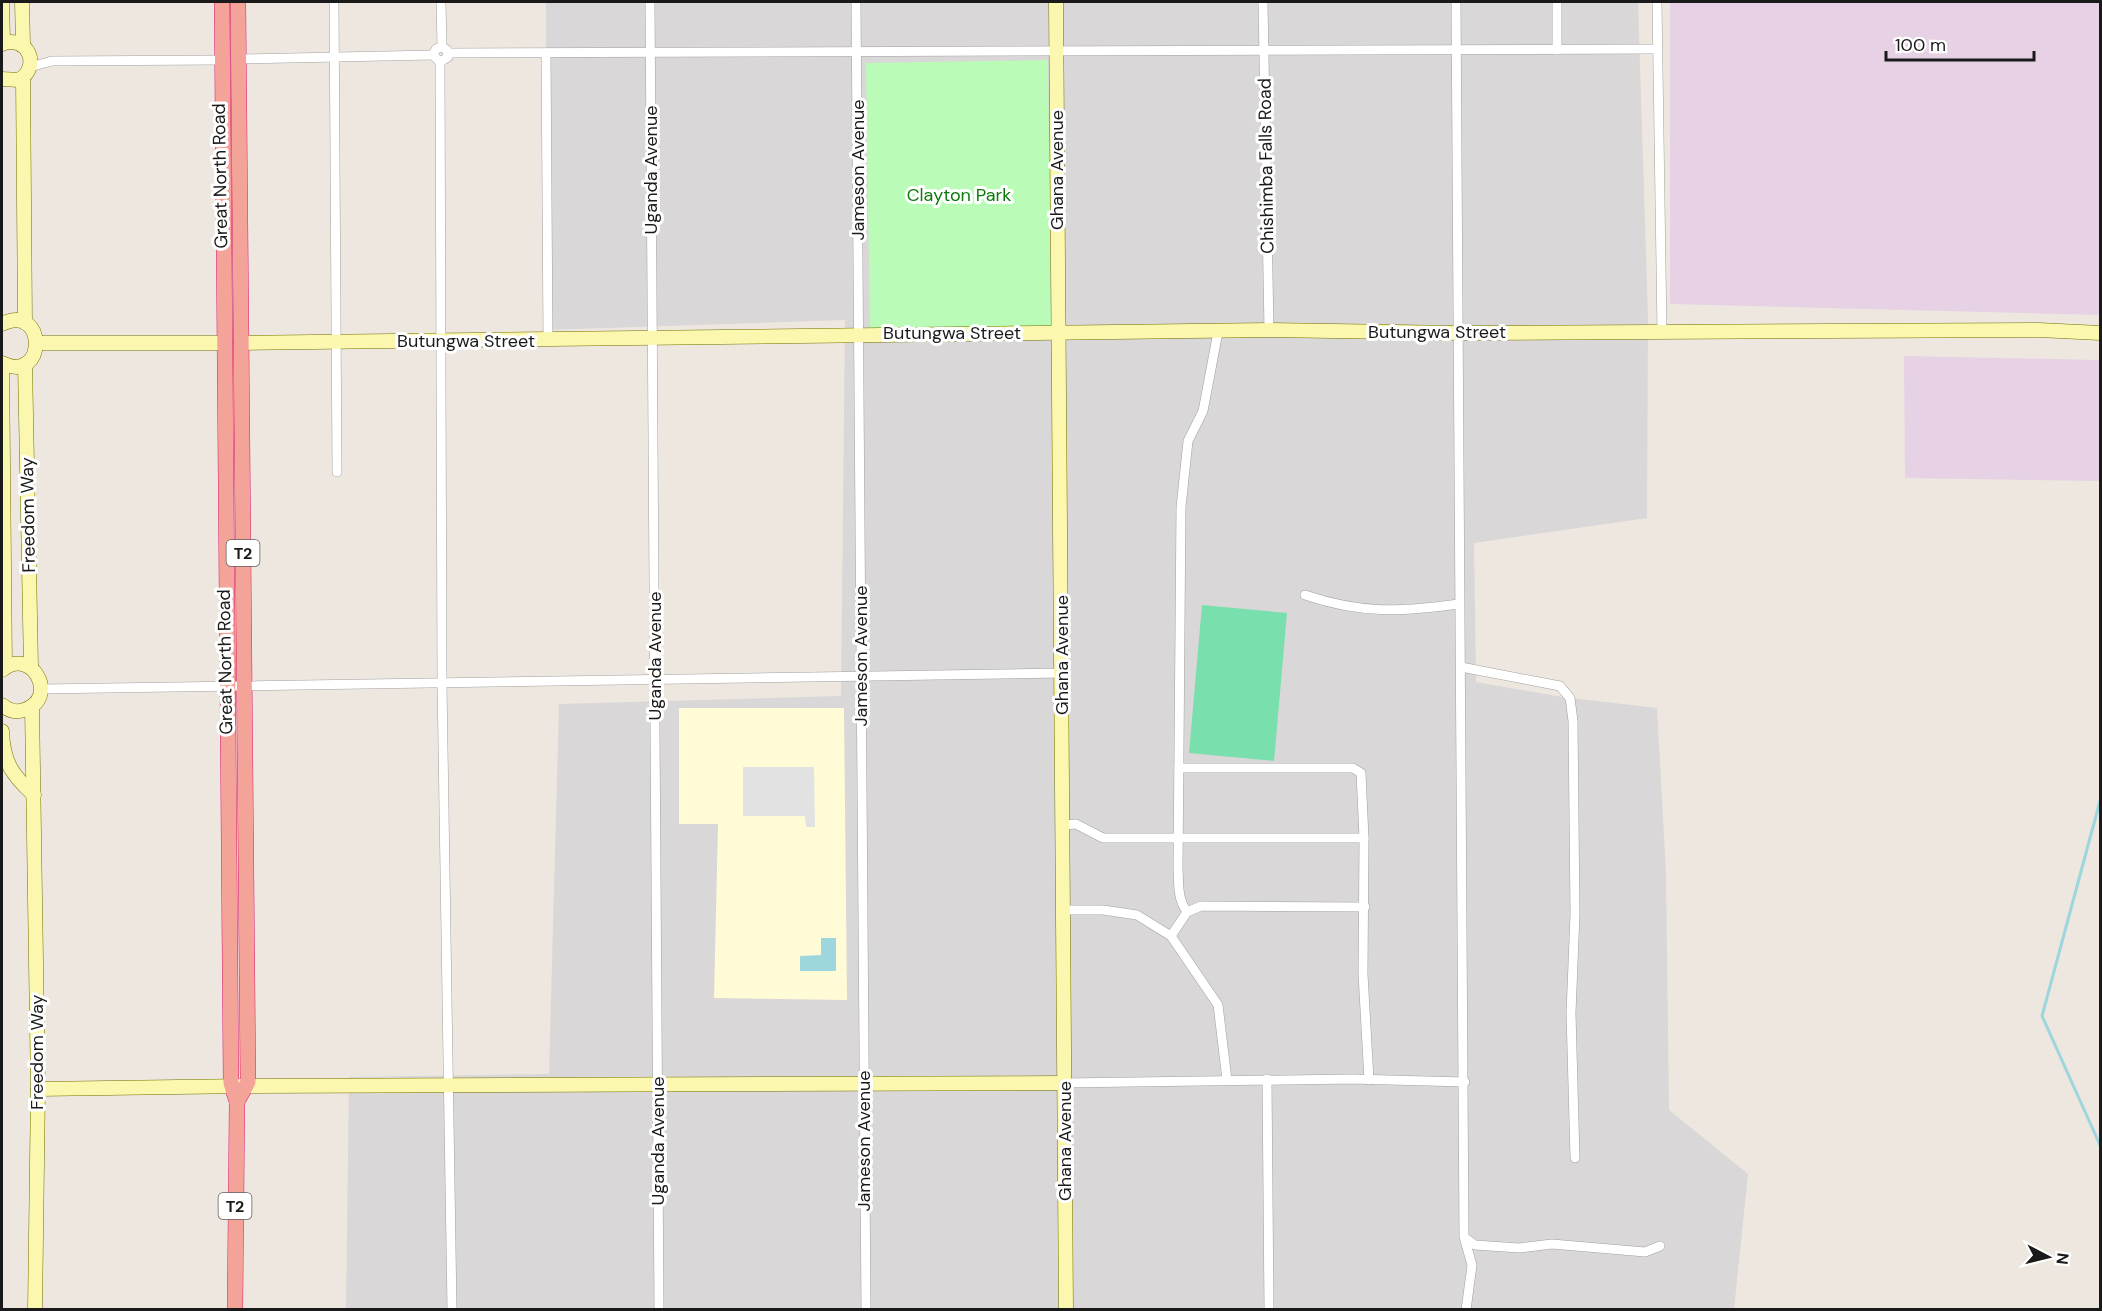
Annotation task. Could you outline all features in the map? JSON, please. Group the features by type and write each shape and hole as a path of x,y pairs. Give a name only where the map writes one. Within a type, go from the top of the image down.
{"highway":[{"name":"Great North Road","path":"222,2 231,1086 237,1102 236,1310"},
{"name":"Great North Road","path":"237,2 247,1086"},
{"path":"224,202 232,207 240,201"},
{"path":"224,226 232,220 240,228"},
{"path":"226,519 232,525 243,521"},
{"path":"226,544 235,538 243,544"},
{"path":"237,1102 247,1086"}],"main road":[{"path":"2,2 2,44 13,41 26,49"},
{"path":"22,2 27,72 25,323"},
{"name":"Ghana Avenue","path":"1056,2 1066,1310"},
{"path":"2,79 14,81 27,72"},
{"path":"2,324 14,320 25,323 34,331 37,343 34,355 25,364 13,367 2,363"},
{"name":"Butungwa Street","path":"241,343 652,340 859,333 1269,330 1459,333 2039,330 2100,333"},
{"path":"37,343 225,343"},
{"name":"Freedom Way","path":"2,363 3,668"},
{"name":"Freedom Way","path":"25,364 31,667"},
{"path":"3,590 29,591"},
{"path":"2,705 20,711 32,706 42,689 39,676 31,667 18,663 3,668"},
{"name":"Freedom Way","path":"32,706 38,1089 35,1310"},
{"path":"2,731 5,755 13,776 34,795"},
{"path":"38,1089 231,1086 1065,1083"}],"street":[{"path":"334,2 338,342 337,472"},
{"path":"238,59 335,57 446,60 441,2"},
{"name":"Uganda Avenue","path":"650,2 659,1310"},
{"name":"Jameson Avenue","path":"856,2 866,1310"},
{"name":"Chishimba Falls Road","path":"1263,2 1269,330"},
{"path":"1456,2 1459,604 1465,1082 1464,1237 1472,1265 1466,1310"},
{"path":"1557,2 1557,50"},
{"path":"1657,2 1662,332"},
{"path":"26,49 52,61"},
{"path":"445,50 650,53 1657,49"},
{"path":"546,53 548,341"},
{"path":"436,58 442,683 452,1310"},
{"path":"27,72 52,61 222,60"},
{"path":"1187,912 1181,904 1179,893 1182,507 1188,441 1203,411 1212,374 1218,332"},
{"path":"1305,594 1357,610 1425,608 1459,604"},
{"path":"1461,668 1560,686 1570,698 1573,733 1575,914 1571,1013 1575,1158"},
{"path":"42,689 1062,673"},
{"path":"1179,768 1357,770 1363,778 1365,907 1363,974 1369,1080"},
{"path":"1062,825 1076,824 1103,838 1179,837 1270,840 1364,838"},
{"path":"1171,936 1187,912 1202,906 1365,907"},
{"path":"1063,910 1103,909 1137,915 1171,936 1218,1005 1227,1080"},
{"path":"1065,1083 1267,1079 1465,1082"},
{"path":"1267,1079 1269,1310"},
{"path":"1464,1237 1475,1245 1519,1248 1552,1244 1645,1252 1660,1246"}],"shaded area":[{"path":"546,2 1638,2 1648,319 1647,518 1474,543 1476,682 1562,697 1657,708 1666,873 1669,1110 1748,1174 1734,1309 346,1310 349,1077 549,1074 559,704 841,696 845,320 546,330"},
{"path":"1670,2 2100,2 2100,315 1670,304"},
{"path":"1904,356 2100,360 2100,481 1905,478"},
{"path":"679,708 844,708 847,1000 714,998 718,824 679,824"},
{"path":"743,767 814,767 815,827 806,827 805,816 743,816"}],"green space":[{"name":"Clayton Park","path":"1048,60 1051,327 870,329 866,63"},
{"path":"1202,605 1287,613 1274,761 1189,753"}],"water":[{"path":"821,938 836,938 836,971 800,971 800,956 821,955"}],"waterway":[{"path":"2100,801 2042,1016 2100,1145"}]}
